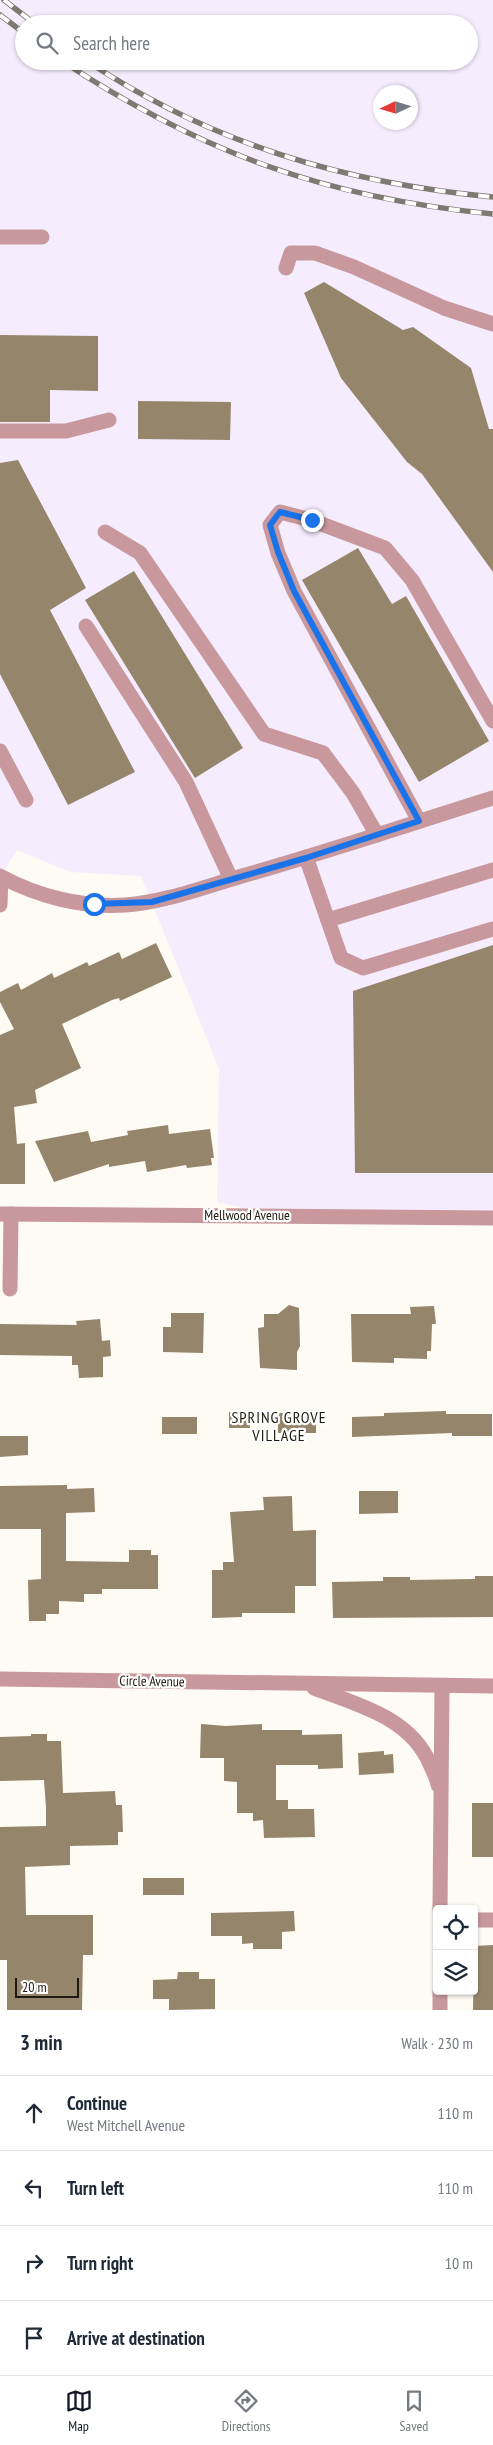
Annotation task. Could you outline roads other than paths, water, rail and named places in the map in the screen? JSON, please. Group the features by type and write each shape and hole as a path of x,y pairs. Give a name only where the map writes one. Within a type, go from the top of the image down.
{"street":[{"path":"0,237 42,236"},
{"path":"286,268 291,253 315,253 354,267 444,308 493,324"},
{"path":"0,430 66,431 108,420"},
{"path":"419,821 294,591 278,552 270,525 280,512 312,520 385,548 412,580 493,722"},
{"path":"105,532 140,553 264,734 323,753 353,793 378,834"},
{"path":"86,626 186,782 231,879"},
{"path":"0,750 26,800"},
{"path":"0,905 0,877 27,889 64,900 123,905 152,902 306,858 493,798"},
{"path":"306,858 341,958 363,968 493,929"},
{"path":"328,920 493,870"},
{"path":"6,1214 10,1289"},
{"name":"Mellwood Avenue","path":"6,1214 493,1218"},
{"name":"Circle Avenue","path":"0,1679 442,1687 440,1905"},
{"name":"Circle Avenue","path":"303,1684 373,1710 403,1727 424,1751 438,1780 442,1812"},
{"path":"442,1687 493,1686"},
{"path":"478,1920 493,1920"},
{"path":"440,1995 440,2010"}],"railway":[{"path":"4,0 23,15"},
{"path":"0,15 15,26"},
{"path":"77,70 165,121 216,146 267,166 320,183 375,196 432,207 493,214"},
{"path":"102,70 134,90 182,115 231,137 281,155 332,170 385,182 438,191 493,197"}],"district":[{"name":"SPRING GROVE VILLAGE","path":"279,1426"}]}
